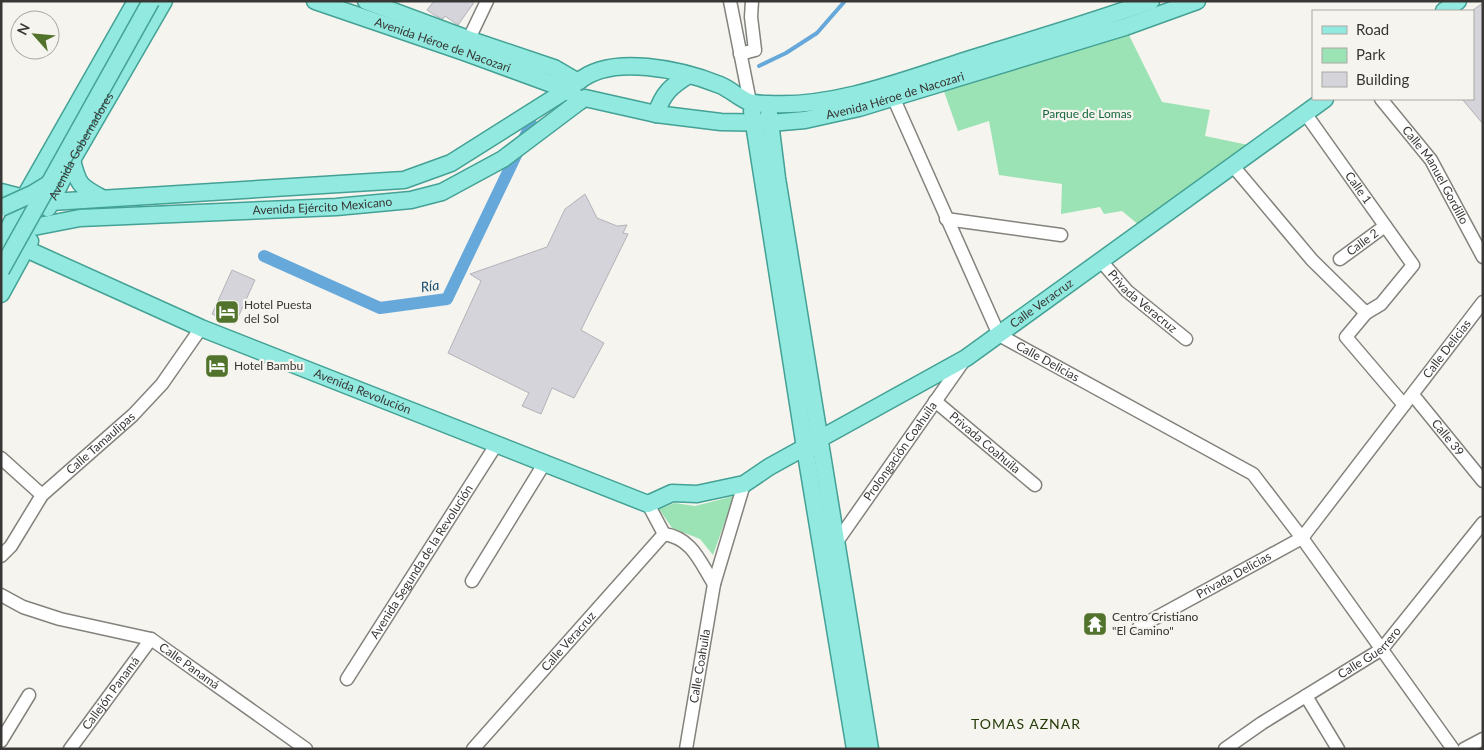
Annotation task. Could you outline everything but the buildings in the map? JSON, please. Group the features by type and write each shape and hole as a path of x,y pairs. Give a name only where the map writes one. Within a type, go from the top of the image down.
{"main road":[{"name":"Avenida Gobernadores","path":"3,235 136,1"},
{"path":"1,270 151,1"},
{"name":"Avenida Gobernadores","path":"1,294 52,202 72,160 164,1"},
{"name":"Avenida Héroe de Nacozari","path":"315,1 466,45"},
{"name":"Avenida Héroe de Nacozari","path":"366,1 578,93 656,114 721,122 762,123 814,118 859,108 894,90"},
{"name":"Avenida Héroe de Nacozari","path":"578,93 584,78 606,69 649,66 701,77 728,88 750,102 768,104 828,100 894,90 1148,8 1198,1"},
{"path":"1445,10 1458,1"},
{"path":"656,114 661,99 673,85 689,75"},
{"name":"Avenida Ejército Mexicano","path":"1,192 52,202 404,180 451,163 578,93"},
{"name":"Avenida Ejército Mexicano","path":"3,235 80,218 336,207 411,200 442,192 503,158 578,93"},
{"name":"Calle Veracruz","path":"744,484 769,467 966,358 1324,100"},
{"path":"750,102 762,123 812,444 855,749"},
{"path":"762,123 768,104"},
{"path":"72,160 77,180 84,189 102,198"},
{"path":"1,208 32,194 51,182"},
{"path":"24,198 38,226"},
{"name":"Avenida Revolución","path":"3,235 26,249 201,328 648,504"},
{"path":"812,444 836,543 870,749"},
{"path":"648,504 672,493 697,494 744,484"}],"street":[{"path":"466,45 487,1"},
{"path":"730,1 750,102"},
{"path":"740,54 755,50 751,17 752,1"},
{"path":"894,90 946,218 999,335"},
{"name":"Calle Manuel Gordillo","path":"1382,100 1431,160 1483,257"},
{"name":"Calle 1","path":"1305,113 1413,265 1381,304 1366,313"},
{"path":"1232,166 1312,260 1366,313 1346,337 1404,405"},
{"path":"946,218 1061,235"},
{"name":"Calle 2","path":"1340,259 1385,226"},
{"name":"Privada Veracruz","path":"1101,262 1127,291 1186,339"},
{"name":"Calle Delicias","path":"1302,538 1483,302"},
{"name":"Calle Tamaulipas","path":"1,556 11,546 42,495 133,415 162,384 201,328"},
{"name":"Calle Delicias","path":"999,335 1253,474 1302,538 1453,749"},
{"name":"Prolongación Coahuila","path":"836,543 966,358"},
{"name":"Calle 39","path":"1412,395 1483,482"},
{"name":"Privada Coahuila","path":"935,401 1035,485"},
{"name":"Avenida Segunda de la Revolución","path":"347,679 496,445"},
{"path":"1,458 42,495"},
{"path":"472,580 544,464"},
{"name":"Calle Coahuila","path":"686,749 714,584 744,484"},
{"path":"648,504 664,534 673,535 689,545 714,584"},
{"name":"Calle Guerrero","path":"1225,749 1262,723 1382,650 1483,522"},
{"name":"Calle Veracruz","path":"473,749 664,534"},
{"name":"Privada Delicias","path":"1139,627 1302,538"},
{"name":"Calle Panamá","path":"1,595 23,607 60,619 151,639 306,749"},
{"name":"Callejón Panamá","path":"70,749 151,639"},
{"path":"1,741 28,695"},
{"path":"1306,696 1338,749"},
{"path":"1464,749 1483,740"}],"green space":[{"name":"Parque de Lomas","path":"1125,27 1162,102 1210,110 1205,136 1253,146 1140,226 1122,211 1104,214 1100,207 1061,214 1062,184 999,175 989,121 958,131 941,83"},
{"path":"734,496 713,555 700,539 672,528 659,509 675,503 695,506"}],"waterway":[{"path":"759,66 786,53 817,33 845,1"},
{"name":"Ría","path":"264,256 380,308 447,299 531,124"}],"place":[{"name":"Hotel Puesta del Sol","path":"227,312"},
{"name":"Hotel Bambu","path":"217,366"},
{"name":"Centro Cristiano \"El Camino\"","path":"1095,624"}],"district":[{"name":"TOMAS AZNAR","path":"1026,724"}]}
